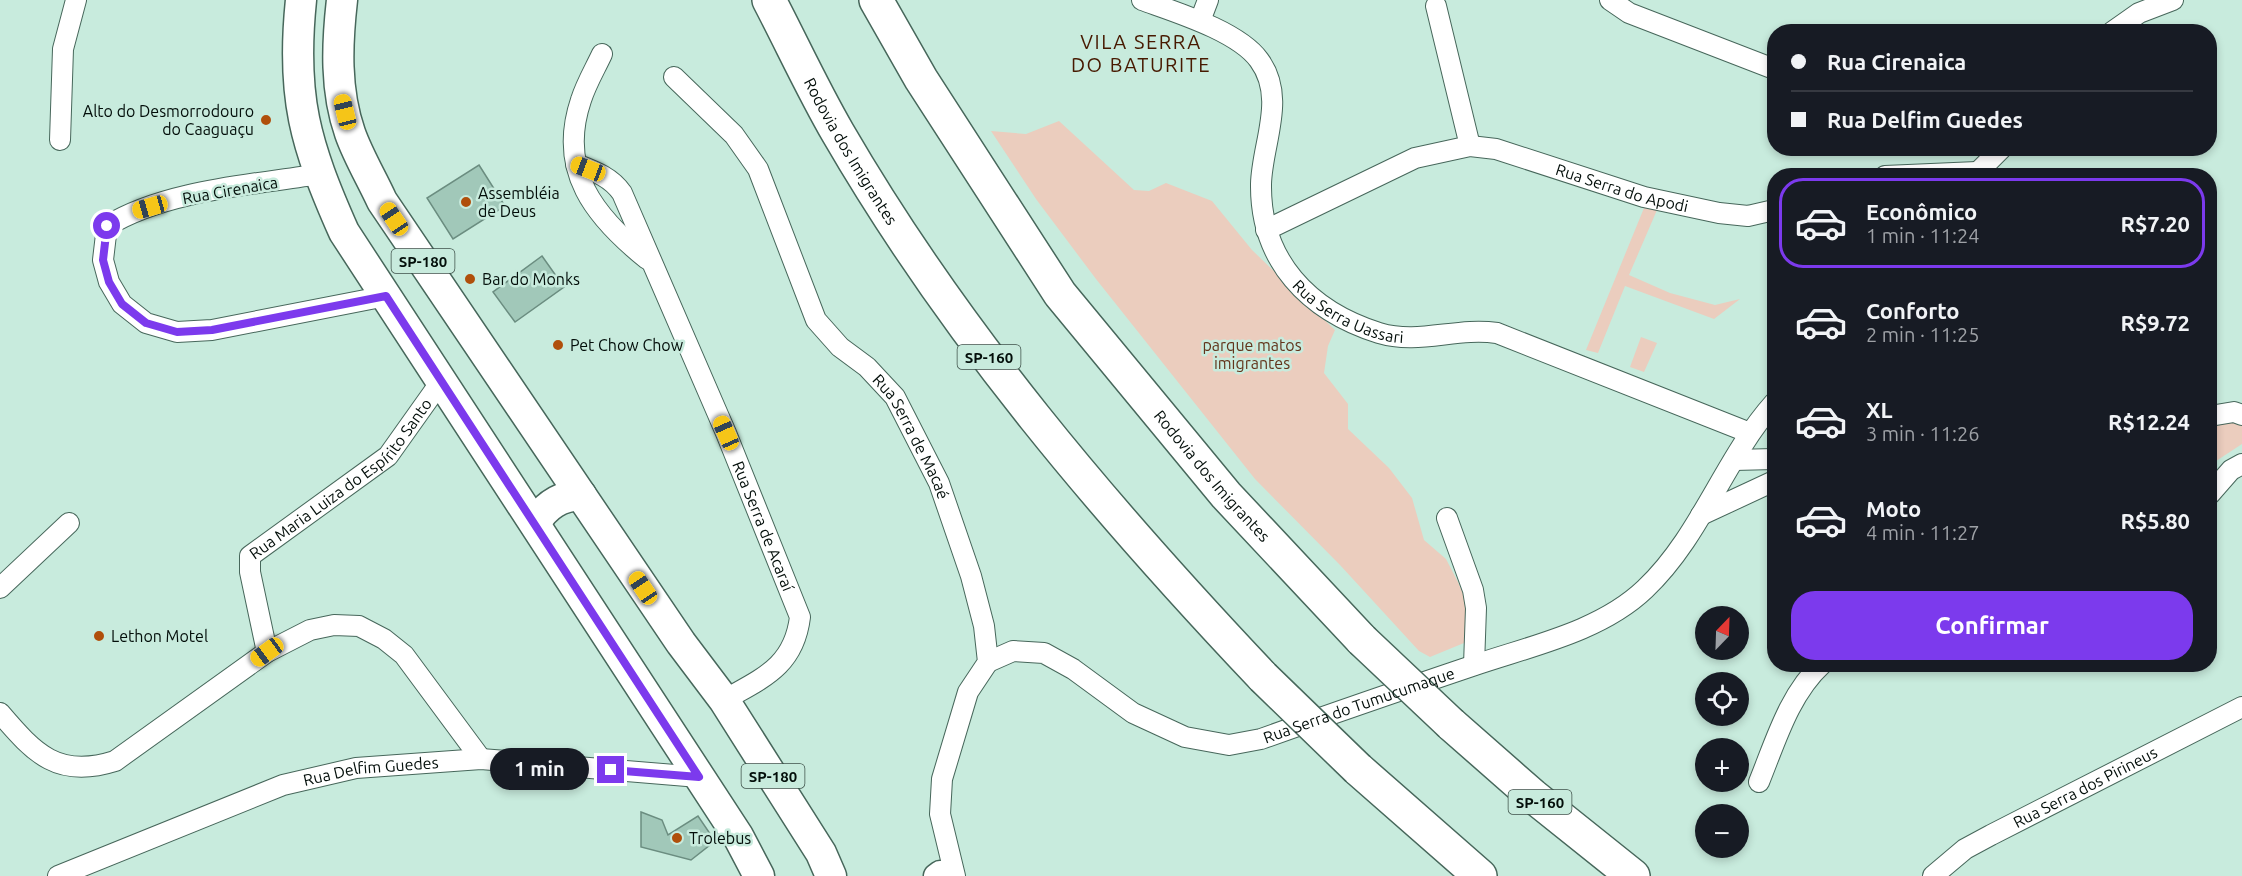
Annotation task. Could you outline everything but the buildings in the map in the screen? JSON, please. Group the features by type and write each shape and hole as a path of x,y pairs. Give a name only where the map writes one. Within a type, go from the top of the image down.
{"highway":[{"name":"Rodovia dos Imigrantes","path":"769,0 838,133 930,276 1026,407 1100,498 1170,578 1263,677 1358,770 1480,876"},
{"name":"Rodovia dos Imigrantes","path":"876,0 921,79 1060,294 1226,495 1362,640 1451,724 1533,796 1633,876"}],"main road":[{"name":"SP-180","path":"301,0 296,62 306,134 344,232 738,836 759,876"},
{"name":"SP-180","path":"342,0 337,38 340,91 350,134 382,201 681,644 724,700 826,865"},
{"path":"535,523 553,502 563,497 581,495"}],"street":[{"path":"60,140 63,49 76,0"},
{"name":"Rua Serra Uassari","path":"1142,0 1200,21 1257,58 1265,70 1271,89 1272,122 1261,185 1266,230 1272,249 1289,276 1311,297 1344,319 1380,333 1409,339 1479,330 1497,333 1750,433"},
{"path":"1200,21 1208,0"},
{"path":"1611,0 1629,13 1767,66"},
{"path":"2123,24 2139,13 2173,0"},
{"path":"1436,6 1470,146"},
{"name":"Rua Serra de Acaraí","path":"602,54 581,100 574,155 576,164 581,184 600,217 649,261"},
{"name":"Rua Serra de Macaé","path":"674,77 734,135 758,169 816,320 840,347 867,367 896,397 939,483 971,576 984,626 988,662"},
{"name":"Rua Serra do Apodi","path":"1266,230 1415,158 1470,146 1496,149 1644,197 1719,213 1748,216 1767,212"},
{"path":"1980,168 1989,156"},
{"name":"Rua Serra de Acaraí","path":"576,164 600,173 617,186 726,433 800,617 797,638 789,654 769,674 724,700"},
{"name":"Rua Cirenaica","path":"320,174 197,195 129,212 107,226 103,260 109,282 122,304 146,323 177,332 212,330 386,296"},
{"name":"Rua Maria Luiza do Espírito Santo","path":"267,652 250,572 250,556 388,456 442,380"},
{"name":"Rua Serra do Tumucumaque","path":"988,662 1013,651 1044,653 1073,669 1133,713 1162,728 1207,743 1229,745 1261,739 1566,634 1627,605 1666,566 1701,515 1750,433 1767,412"},
{"path":"2217,415 2234,412 2242,415"},
{"path":"1734,460 1767,459"},
{"path":"2217,486 2231,470 2242,464"},
{"path":"1701,515 1767,484"},
{"path":"1447,518 1473,590 1476,608 1474,665"},
{"path":"0,588 69,523"},
{"path":"0,713 28,747 51,760 72,767 92,768 115,761 267,652 310,630 334,625 359,626 384,639 404,655 481,759"},
{"path":"942,875 947,848 940,814 942,779 968,692 988,662"},
{"path":"1760,782 1784,721 1804,686 1815,672"},
{"name":"Rua Serra dos Pirineus","path":"1933,876 1965,849 2242,707"},
{"name":"Rua Delfim Guedes","path":"58,876 283,785 356,768 481,759 699,777"},
{"path":"826,865 843,876"}],"green space":[{"name":"parque matos imigrantes","path":"1059,121 1134,190 1149,191 1166,183 1212,201 1252,250 1335,330 1328,346 1324,373 1348,404 1348,429 1389,468 1412,498 1424,540 1446,559 1458,582 1472,615 1464,643 1430,657 1419,651 1340,565 1255,479 1096,279 1036,199 991,131 1026,134"},
{"path":"1644,208 1657,210 1629,275 1670,293 1715,305 1740,299 1714,319 1625,286 1598,353 1586,350"},
{"path":"1641,337 1657,343 1644,372 1630,367"},
{"path":"2242,421 2242,444 2217,460 2217,423"}],"place":[{"name":"Alto do Desmorrodouro do Caaguaçu","path":"266,120"},
{"name":"Assembléia de Deus","path":"466,202"},
{"name":"Bar do Monks","path":"470,279"},
{"name":"Pet Chow Chow","path":"558,345"},
{"name":"Lethon Motel","path":"99,636"},
{"name":"Trolebus","path":"677,838"}],"district":[{"name":"VILA SERRA DO BATURITE","path":"1141,52"}],"route":[{"path":"107,226 103,260 109,282 122,304 146,323 177,332 212,330 386,296 699,777 611,770"}]}
